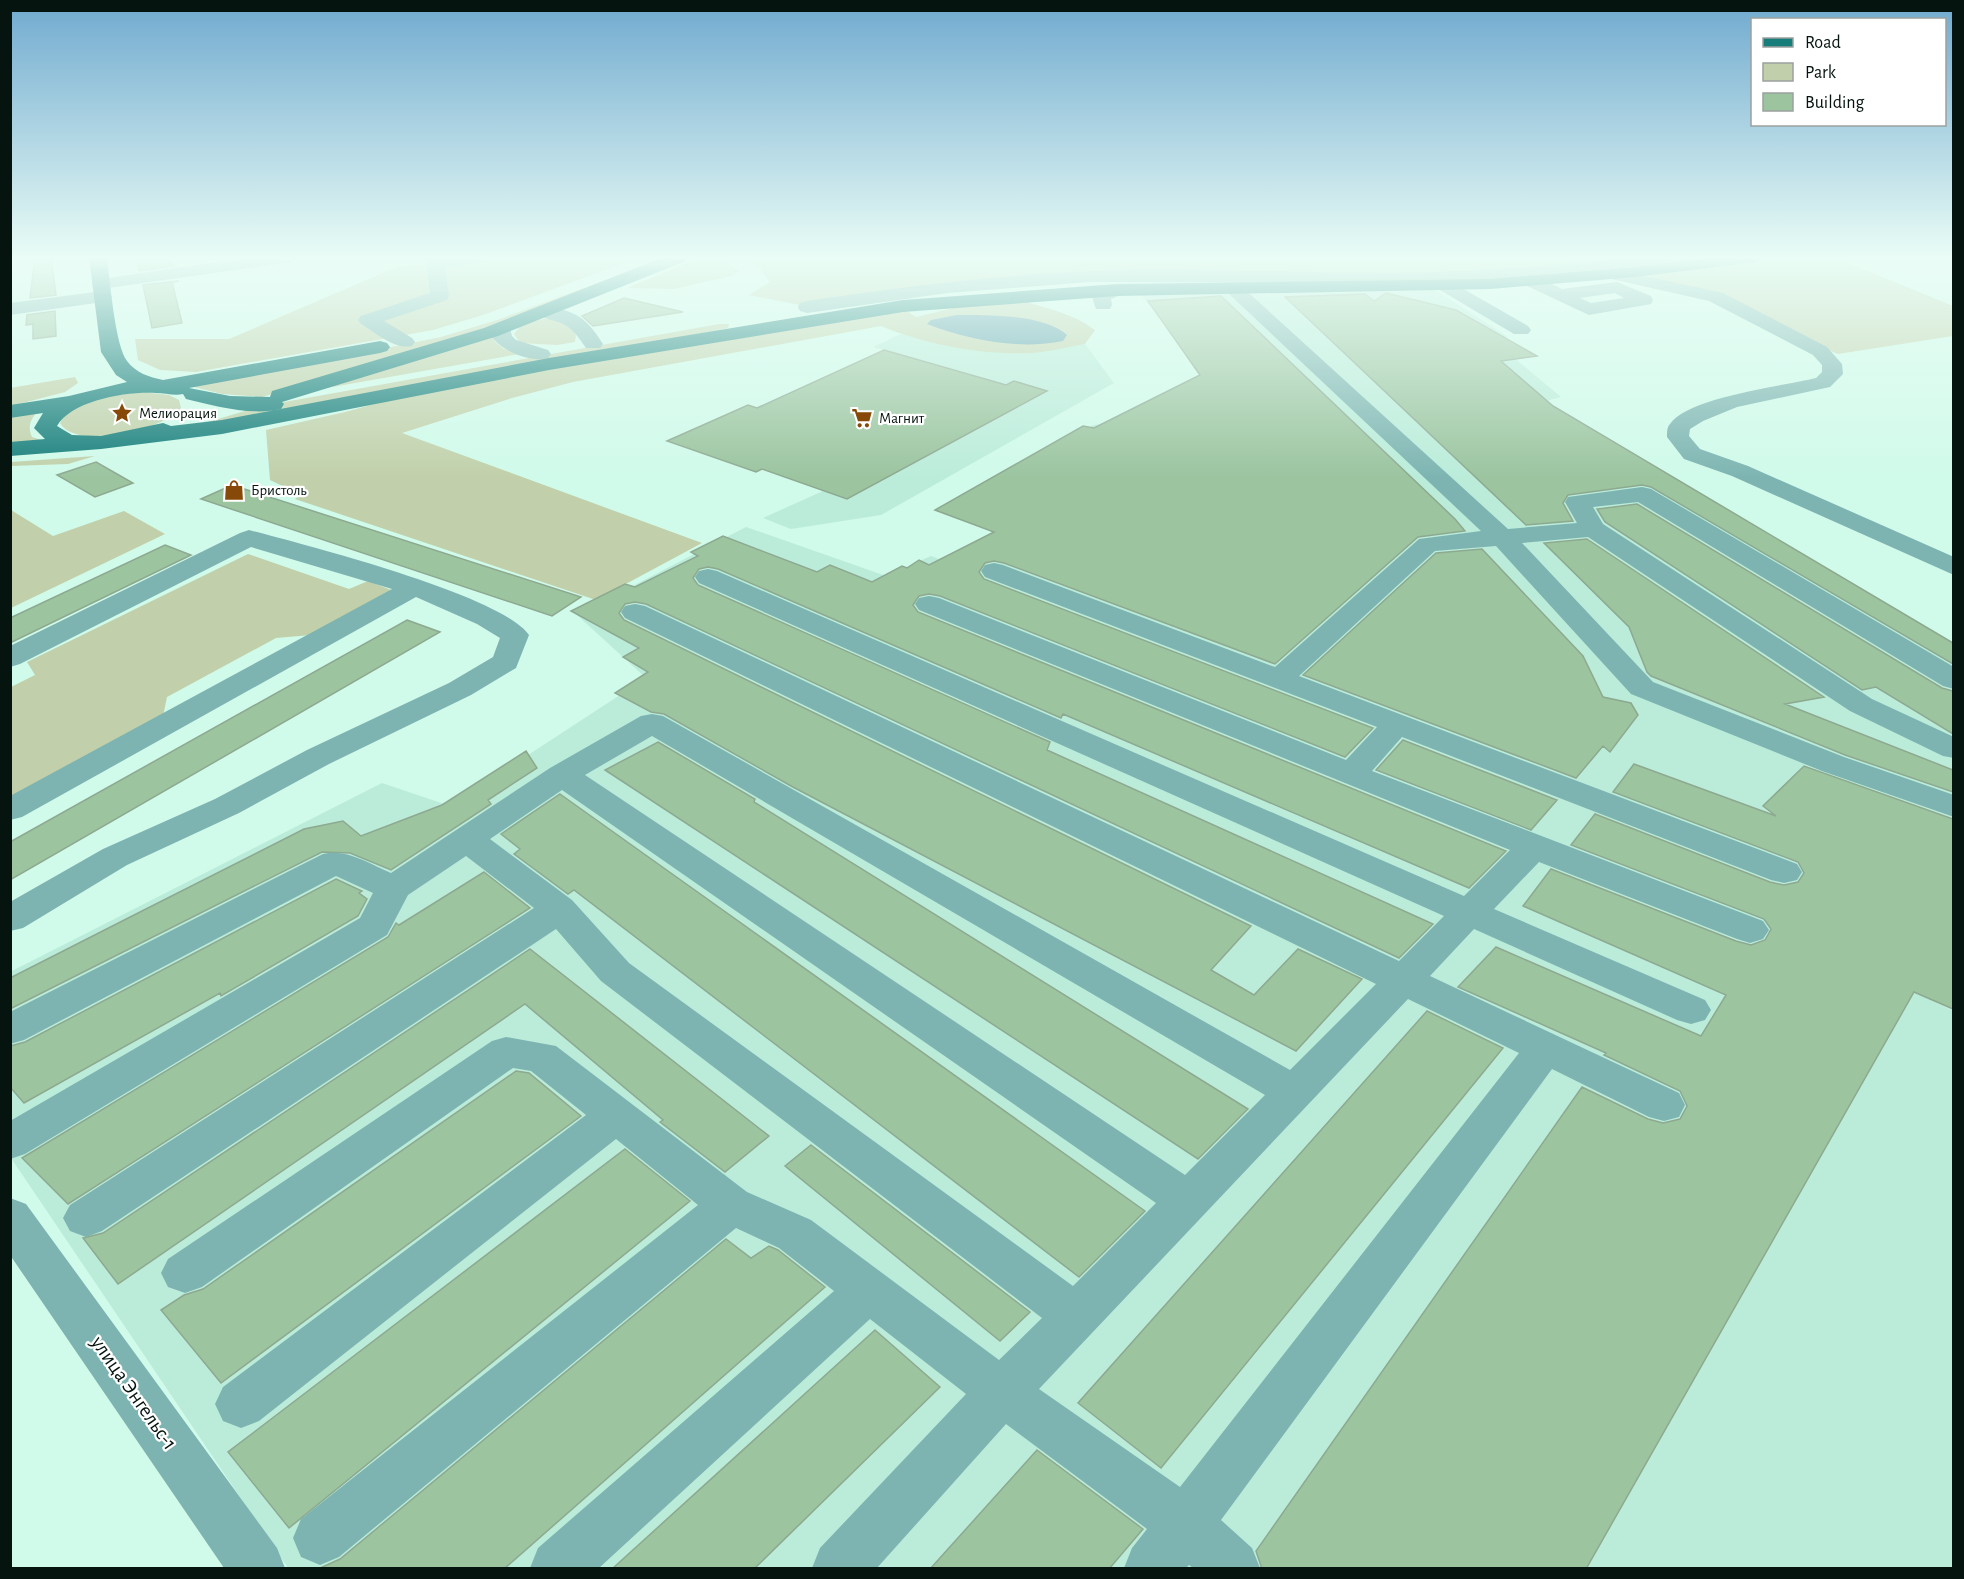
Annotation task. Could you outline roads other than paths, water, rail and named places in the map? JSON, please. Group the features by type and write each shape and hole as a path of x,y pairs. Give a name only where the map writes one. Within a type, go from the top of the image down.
{"main road":[{"path":"108,331 111,352 118,366 126,374 157,387 184,390 211,399 252,404 324,399 541,354 670,331"},
{"path":"10,412 115,390 157,387 405,342 450,331"},
{"path":"153,433 412,358 494,331"},
{"path":"10,449 222,427 549,364 744,331"},
{"path":"87,442 66,440 51,435 45,428 48,418 80,399 99,380 111,352"},
{"path":"153,433 183,421 195,411 199,402 194,394"}],"street":[{"path":"386,331 405,342"},
{"path":"502,331 502,337 509,344 541,354"},
{"path":"586,331 593,344"},
{"path":"1281,331 1503,537 1642,688 1833,764 1953,807"},
{"path":"1781,331 1820,351 1832,364 1833,374 1823,383 1730,403 1694,415 1679,426 1678,437 1692,454 1740,471 1953,567"},
{"path":"1953,680 1642,494 1577,502 1593,529 1861,705 1953,748"},
{"path":"1279,679 1428,544 1593,529"},
{"path":"10,658 249,538 413,588 492,619 515,635 506,662 459,689 318,758 228,806 115,857 10,919"},
{"path":"994,571 1784,872"},
{"path":"708,577 1691,1010"},
{"path":"10,810 413,588"},
{"path":"929,604 1533,847 1750,930"},
{"path":"635,612 1664,1105"},
{"path":"10,1142 374,926 394,888 562,775 652,723 1295,1092"},
{"path":"1351,774 1397,724"},
{"path":"562,775 1188,1201"},
{"path":"468,840 559,909 615,972 1076,1316"},
{"path":"840,1569 1002,1392 1533,847"},
{"path":"10,1030 334,862 394,888"},
{"path":"86,1218 559,909"},
{"path":"1152,1569 1545,1048"},
{"path":"185,1273 506,1052 542,1057 731,1205 795,1234 1002,1392 1185,1523 1232,1569"},
{"path":"241,1404 616,1115"},
{"path":"320,1538 731,1205"},
{"name":"улица Энгельс-1","path":"10,1217 257,1569"},
{"path":"558,1569 868,1290"}],"water":[{"path":"947,331 1061,331 1067,335 1063,341 1046,344 1012,344"}],"place":[{"name":"Мелиорация","path":"122,413"},
{"name":"Магнит","path":"862,418"},
{"name":"Бристоль","path":"234,490"}]}
